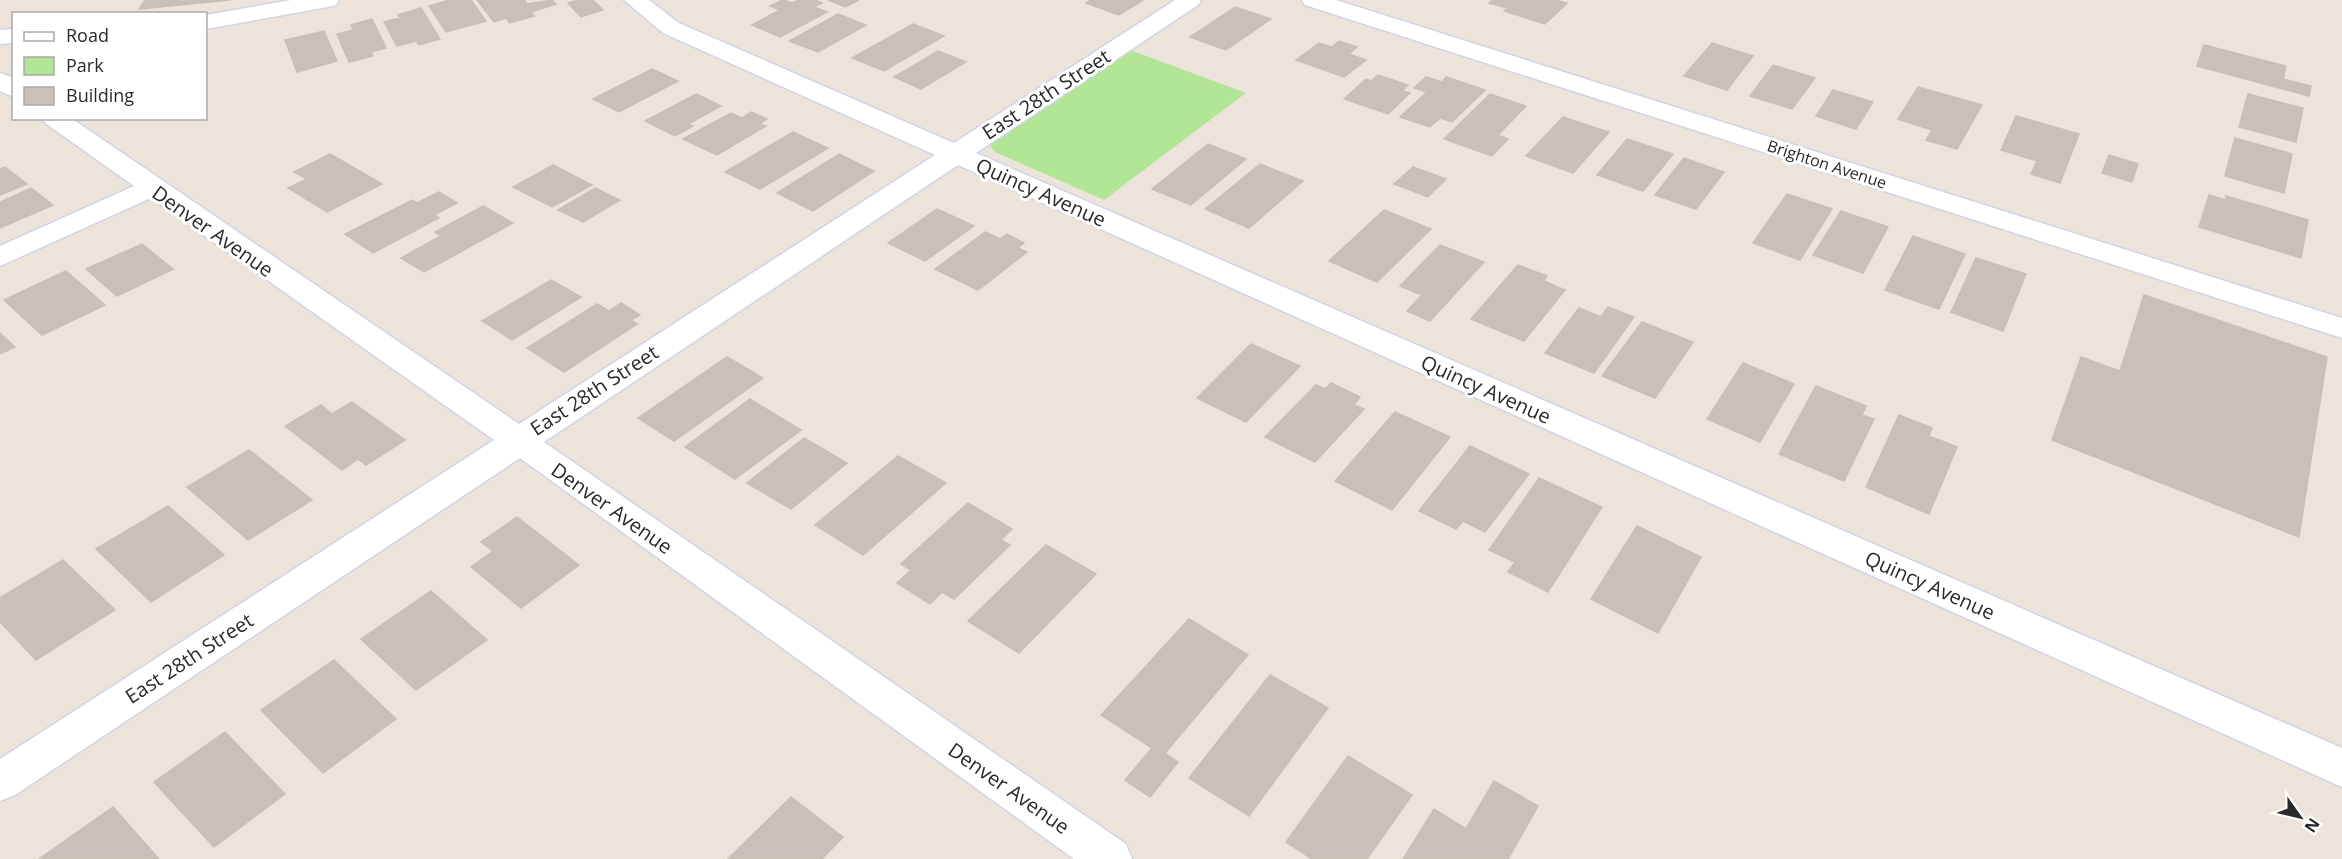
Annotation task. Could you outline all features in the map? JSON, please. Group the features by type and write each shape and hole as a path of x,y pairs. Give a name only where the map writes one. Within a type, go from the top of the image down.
{"street":[{"path":"207,22 328,0"},
{"name":"Quincy Avenue","path":"635,0 671,28 2342,768"},
{"name":"East 28th Street","path":"0,782 1190,0"},
{"name":"Brighton Avenue","path":"1313,0 2342,328"},
{"name":"Denver Avenue","path":"57,120 518,440 1110,859"},
{"path":"0,256 152,188"}],"green space":[{"path":"1130,50 1246,93 1104,200 995,152 991,147 991,142"}],"building":[{"path":"145,0 230,0 139,9"},
{"path":"450,0 471,0 486,21 446,32 429,6"},
{"path":"477,0 524,0 527,4 552,0 556,4 531,12 534,16 510,23 506,18 494,22"},
{"path":"593,0 603,10 581,17 568,3"},
{"path":"783,0 792,3 799,0 815,0 822,3 814,7 827,12 780,37 752,25 780,10 770,6"},
{"path":"828,0 859,0 845,7"},
{"path":"1091,0 1143,0 1119,15 1086,3"},
{"path":"1492,0 1556,0 1567,3 1545,24 1504,11 1507,8 1489,3"},
{"path":"1235,7 1271,19 1226,50 1190,37"},
{"path":"421,8 440,39 419,45 416,41 397,46 384,22 400,18 398,15"},
{"path":"838,14 866,25 818,52 789,41"},
{"path":"372,19 386,48 371,52 373,56 349,62 337,34 353,30 351,25"},
{"path":"913,24 944,36 884,71 852,58"},
{"path":"324,31 337,61 297,72 285,40"},
{"path":"1339,41 1357,47 1349,54 1366,60 1344,77 1296,60 1319,43 1332,47"},
{"path":"1712,43 1753,56 1727,90 1684,76"},
{"path":"2204,45 2286,66 2283,79 2311,86 2309,96 2197,66"},
{"path":"938,51 966,62 921,89 894,77"},
{"path":"1773,65 1815,78 1792,109 1750,96"},
{"path":"652,69 678,81 619,112 593,99"},
{"path":"1378,75 1408,85 1402,91 1410,93 1388,114 1344,99 1366,79 1371,81"},
{"path":"1426,77 1442,82 1446,77 1485,90 1452,122 1440,118 1430,127 1400,117 1427,92 1414,88"},
{"path":"1918,87 1982,105 1957,149 1926,140 1932,130 1898,119"},
{"path":"1833,90 1873,102 1856,129 1816,116"},
{"path":"696,94 721,106 688,124 693,126 675,136 645,121"},
{"path":"1490,94 1526,106 1498,135 1508,139 1492,156 1444,139"},
{"path":"2248,94 2303,108 2296,142 2239,127"},
{"path":"751,112 767,119 759,124 766,126 717,155 683,139 731,113 742,118"},
{"path":"2016,116 2079,134 2060,183 2031,174 2037,161 2001,150"},
{"path":"1563,117 1609,132 1573,173 1526,156"},
{"path":"793,132 828,148 760,189 725,172"},
{"path":"2235,138 2292,154 2284,193 2225,176"},
{"path":"1627,139 1673,154 1643,191 1597,175"},
{"path":"1208,144 1246,159 1191,205 1152,189"},
{"path":"330,154 382,184 327,212 288,188 307,179 294,172"},
{"path":"839,154 874,171 813,211 777,193"},
{"path":"2109,155 2138,164 2132,182 2102,173"},
{"path":"1684,158 1724,172 1696,209 1655,195"},
{"path":"1260,164 1303,181 1249,228 1205,209"},
{"path":"553,165 592,185 552,207 513,187"},
{"path":"5,167 27,184 0,195 0,169"},
{"path":"1413,167 1446,179 1428,197 1394,184"},
{"path":"31,188 53,205 0,228 0,202"},
{"path":"595,188 620,200 583,222 558,210"},
{"path":"439,192 457,203 434,215 439,218 373,253 345,234 412,200 417,203"},
{"path":"1787,194 1832,209 1800,260 1753,243"},
{"path":"2209,195 2226,200 2226,196 2308,220 2301,258 2199,227"},
{"path":"483,206 513,223 424,272 401,258 441,236 435,232"},
{"path":"937,209 974,226 925,261 888,243"},
{"path":"1384,210 1431,229 1377,282 1329,261"},
{"path":"1841,211 1888,227 1863,273 1813,255"},
{"path":"985,232 1000,239 1007,234 1024,243 1018,248 1027,252 978,290 935,269"},
{"path":"1913,236 1965,254 1939,309 1885,290"},
{"path":"142,244 173,269 117,296 86,269"},
{"path":"1440,245 1484,262 1430,321 1407,311 1422,295 1400,286"},
{"path":"1976,258 2026,274 2003,331 1951,312"},
{"path":"1518,265 1547,276 1544,281 1565,290 1524,341 1471,319"},
{"path":"66,271 105,305 42,335 4,300"},
{"path":"551,280 581,297 512,340 482,321"},
{"path":"2144,295 2327,357 2299,537 2052,440 2081,357 2120,371"},
{"path":"621,303 640,315 631,320 637,324 564,372 527,348 597,304 609,311"},
{"path":"1608,307 1634,317 1594,373 1545,353 1579,308 1601,317"},
{"path":"1642,322 1693,342 1655,398 1602,376"},
{"path":"0,333 15,347 0,354"},
{"path":"1251,344 1300,366 1246,422 1197,398"},
{"path":"727,357 763,378 674,441 638,418"},
{"path":"1743,363 1794,384 1760,442 1707,419"},
{"path":"1331,383 1360,397 1354,405 1364,409 1315,462 1265,437 1316,385 1325,389"},
{"path":"1816,386 1866,406 1862,415 1874,419 1844,481 1779,454"},
{"path":"750,399 801,430 735,479 685,447"},
{"path":"352,402 405,440 366,465 358,459 342,470 285,426 321,405 332,414"},
{"path":"1395,412 1450,437 1392,510 1335,481"},
{"path":"1899,415 1932,428 1929,436 1957,447 1929,514 1866,487"},
{"path":"804,438 847,463 791,509 747,483"},
{"path":"1470,446 1529,474 1485,532 1463,521 1456,529 1419,511"},
{"path":"249,450 312,500 248,540 187,487"},
{"path":"898,456 946,483 863,555 815,525"},
{"path":"1539,478 1602,507 1548,592 1508,572 1515,562 1489,550"},
{"path":"968,503 1012,529 1001,540 1010,545 954,599 942,592 930,604 897,583 911,570 901,564"},
{"path":"168,506 224,555 151,602 96,549"},
{"path":"517,517 579,565 521,608 471,567 493,551 481,542"},
{"path":"1637,526 1701,557 1658,633 1591,599"},
{"path":"1046,545 1096,574 1019,653 968,621"},
{"path":"63,560 115,610 36,660 0,622 0,598"},
{"path":"431,591 487,640 416,690 361,639"},
{"path":"1189,619 1248,655 1165,753 1178,762 1150,797 1125,780 1152,748 1101,715"},
{"path":"334,660 396,719 323,773 261,710"},
{"path":"1270,675 1328,708 1249,816 1189,778"},
{"path":"225,732 285,794 214,847 154,782"},
{"path":"1348,756 1412,795 1367,859 1312,859 1286,842"},
{"path":"1494,781 1538,806 1508,859 1403,859 1434,809 1466,829"},
{"path":"791,797 843,837 822,859 728,859"},
{"path":"113,807 159,859 39,859"}]}
